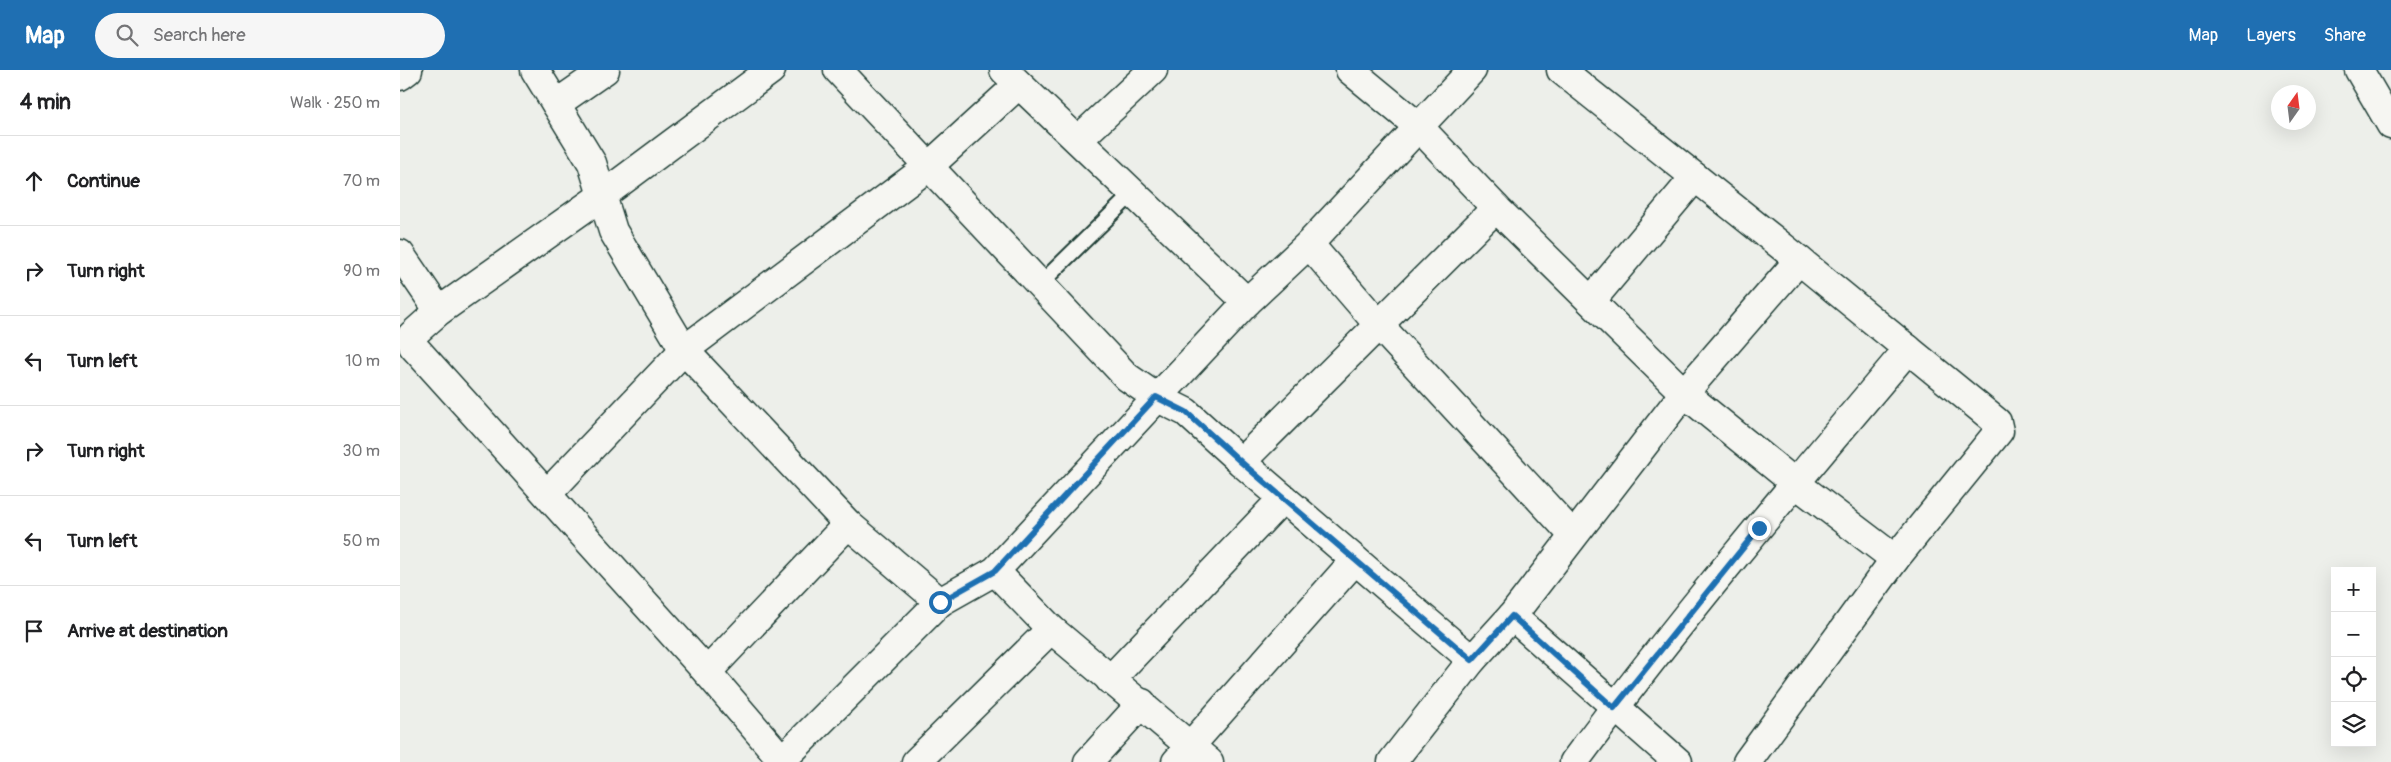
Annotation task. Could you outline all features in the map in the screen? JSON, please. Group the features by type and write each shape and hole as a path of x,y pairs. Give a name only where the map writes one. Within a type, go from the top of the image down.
{"street":[{"path":"400,76 408,70"},
{"path":"535,70 592,163 613,231 684,350 848,524 940,602"},
{"path":"556,104 605,70"},
{"path":"771,70 603,195 439,311 412,335 413,346 707,672 783,761 940,602 995,571 1156,397 1247,302 1309,244 1472,70"},
{"path":"838,70 1127,377 1156,397 1186,412 1241,462 1472,660"},
{"path":"1078,140 1153,70"},
{"path":"1350,70 1419,127 1496,208 1684,393 1795,483 1895,559"},
{"path":"1561,70 1799,260 1997,422 1999,431 1895,559 1748,762"},
{"path":"2359,70 2391,125"},
{"path":"547,494 684,350 928,167 1011,77 1247,302"},
{"path":"1591,301 1694,176"},
{"path":"1241,462 1496,208"},
{"path":"1309,244 1378,324 1573,535"},
{"path":"400,254 439,311"},
{"path":"1392,762 1472,660 1512,616 1684,393 1799,260"},
{"path":"1574,762 1614,708 1795,483 1908,349"},
{"path":"1110,680 1283,498"},
{"path":"707,672 848,524"},
{"path":"995,571 1051,628 1110,680 1142,704 1192,757 1355,560"},
{"path":"1512,616 1614,708 1678,762"},
{"path":"916,762 1051,628"},
{"path":"1088,762 1142,704"}],"lane":[{"path":"1039,285 1133,193"}],"route":[{"path":"940,602 995,571 1156,397 1186,412 1241,462 1472,660 1512,616 1614,708 1759,528"}]}
